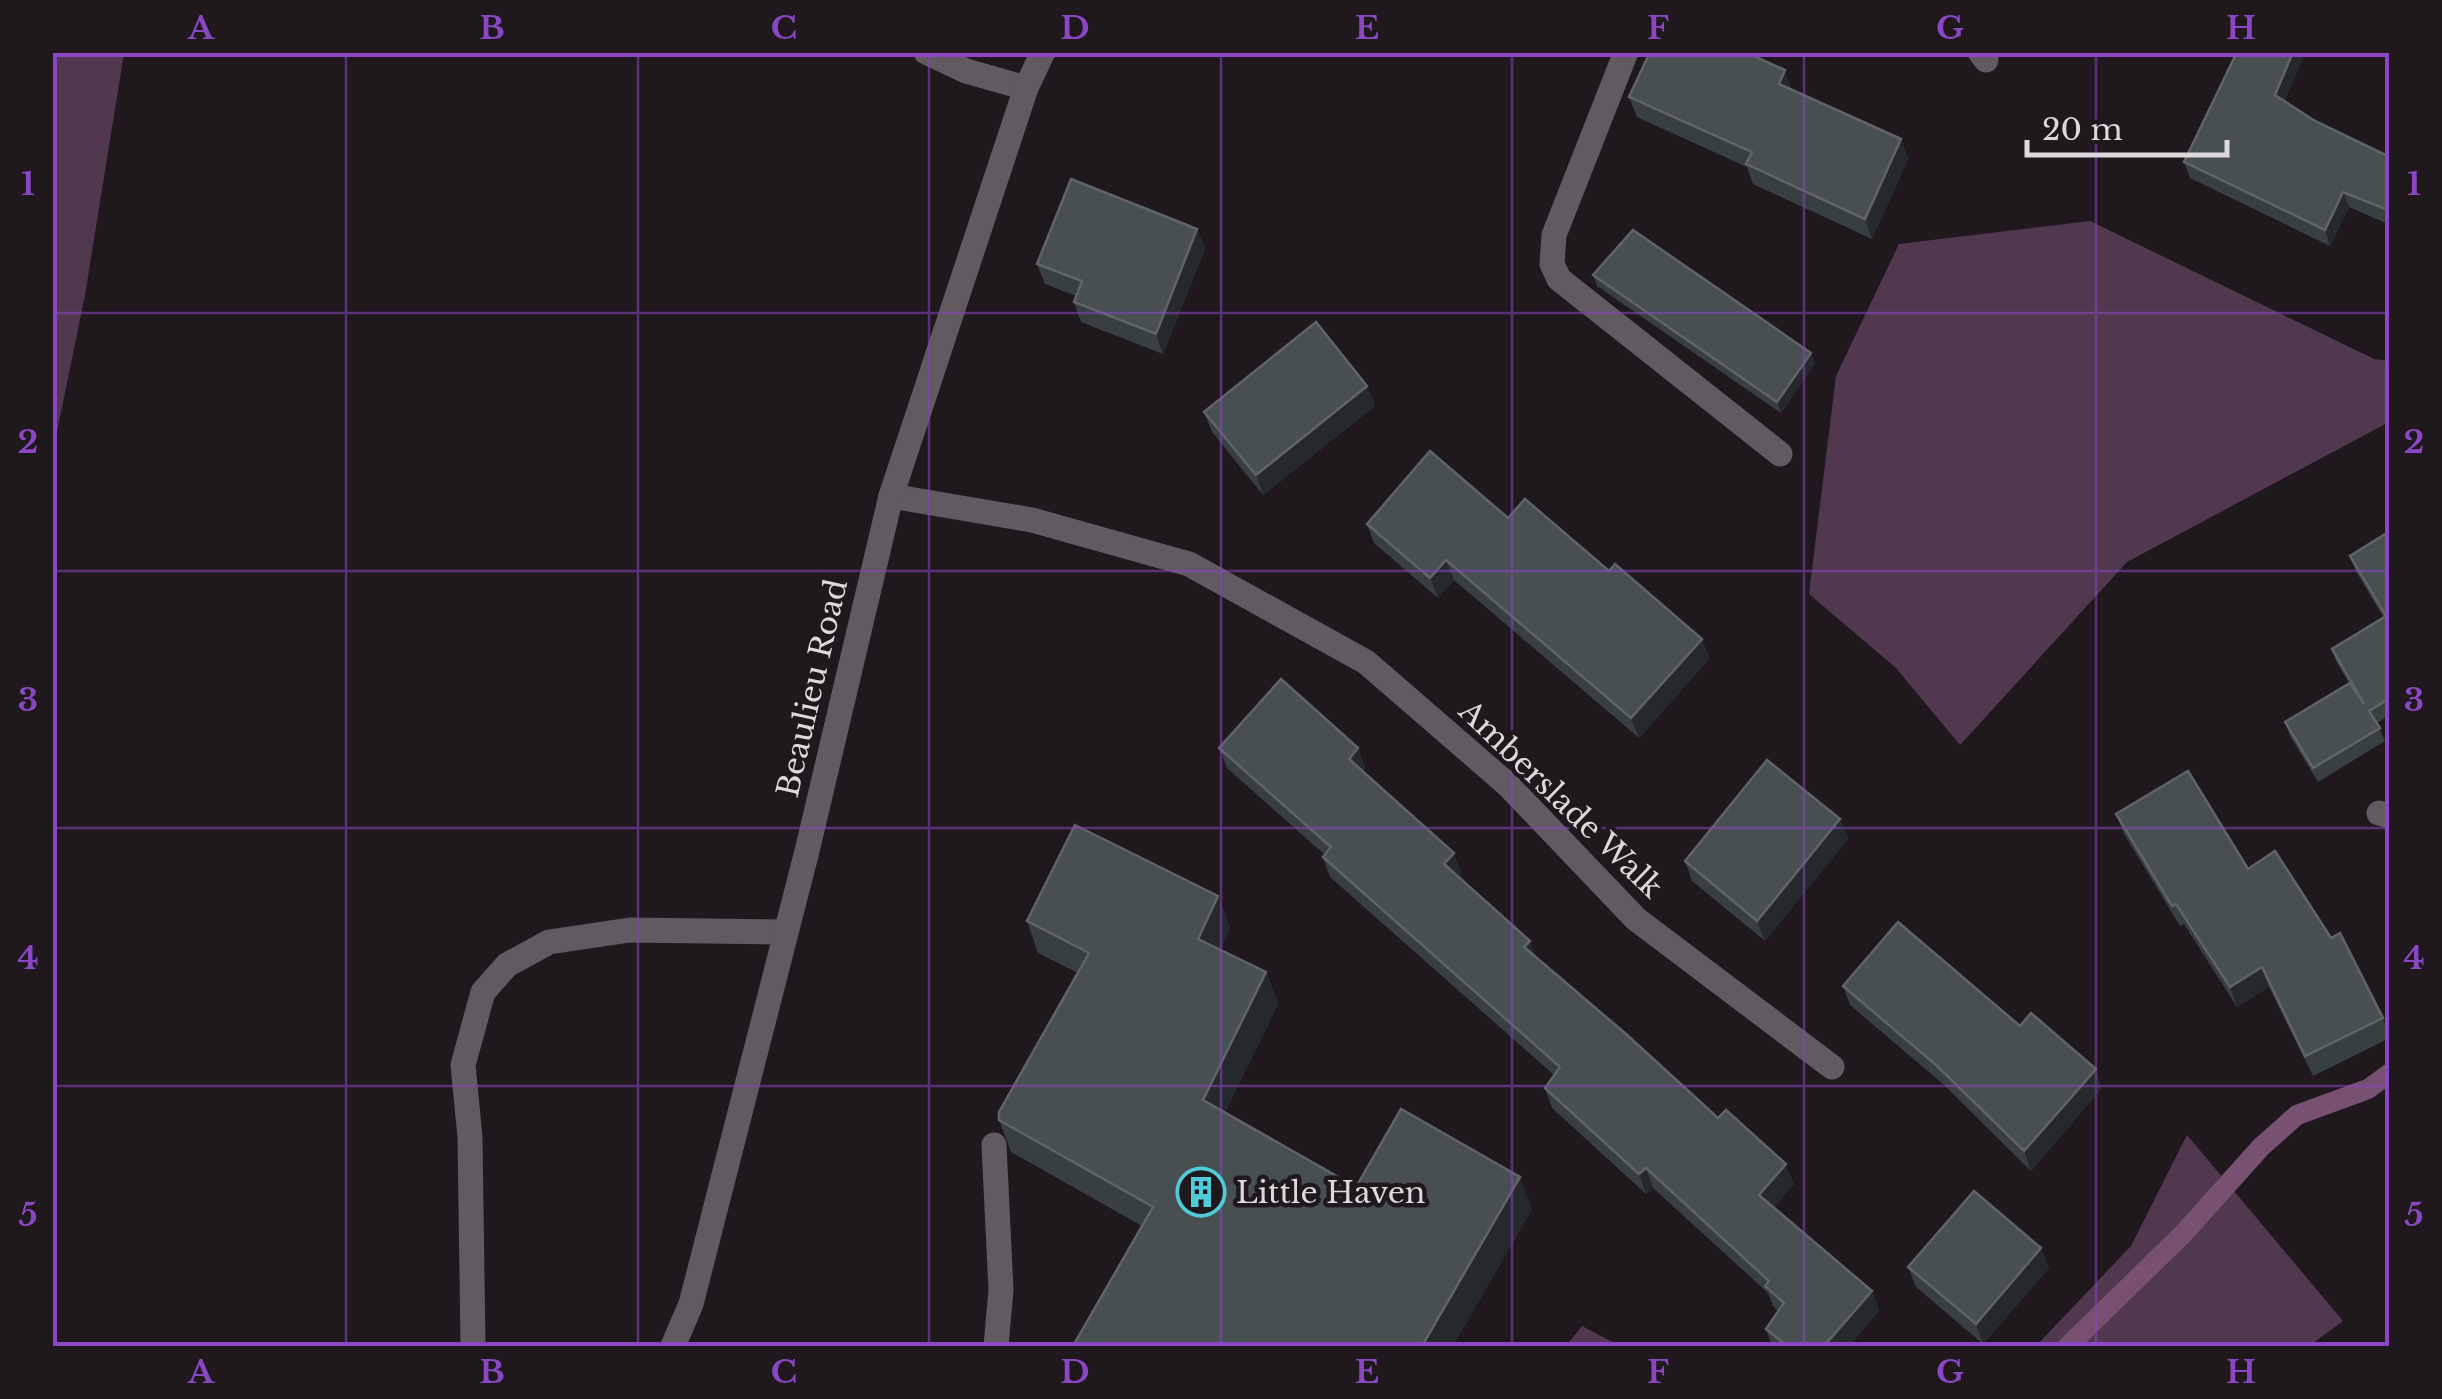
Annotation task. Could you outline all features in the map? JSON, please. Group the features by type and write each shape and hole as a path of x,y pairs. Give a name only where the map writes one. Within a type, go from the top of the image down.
{"street":[{"path":"926,52 966,72 1026,88"},
{"name":"Beaulieu Road","path":"673,1346 692,1304 891,496 1026,88 1043,52"},
{"path":"1626,52 1554,235 1552,264 1559,280 1780,454"},
{"name":"Amberslade Walk","path":"891,496 1032,520 1189,564 1366,662 1508,785 1636,919 1832,1067"},
{"path":"473,1346 470,1138 463,1065 482,992 507,965 549,942 630,930 786,932"},
{"path":"994,1145 1002,1290 996,1346"}],"shaded area":[{"path":"52,53 124,53 85,295 53,451"},
{"path":"2090,221 2374,359 2389,361 2389,422 2127,562 1960,745 1896,668 1809,594 1836,376 1899,244"},
{"path":"2187,1135 2343,1321 2309,1346 2036,1346 2131,1246"},
{"path":"1582,1326 1620,1346 1566,1346"}],"building":[{"path":"1650,52 1745,52 1785,70 1779,84 1901,139 1865,219 1746,164 1752,152 1629,97"},
{"path":"2237,52 2293,52 2275,95 2315,121 2390,157 2390,211 2343,192 2325,230 2184,162"},
{"path":"1071,179 1197,229 1156,334 1074,302 1082,281 1037,264"},
{"path":"1633,230 1811,353 1777,402 1593,275"},
{"path":"1316,322 1367,386 1256,475 1204,412"},
{"path":"1430,451 1508,518 1525,499 1609,571 1615,564 1702,639 1631,718 1446,560 1430,578 1367,524"},
{"path":"2390,531 2390,698 2369,711 2380,728 2313,768 2285,722 2350,683 2364,704 2332,649 2386,616 2350,556"},
{"path":"1281,679 1358,748 1349,759 1454,853 1444,864 1530,941 1524,947 1718,1118 1726,1110 1786,1164 1759,1195 1872,1291 1824,1346 1787,1346 1766,1329 1784,1303 1765,1286 1769,1281 1646,1168 1639,1174 1545,1088 1560,1067 1323,857 1331,847 1219,748"},
{"path":"1767,760 1840,819 1757,921 1685,861"},
{"path":"2188,771 2248,869 2275,851 2331,938 2340,933 2383,1018 2305,1056 2262,967 2230,987 2176,904 2172,906 2116,814"},
{"path":"1075,825 1218,896 1198,939 1266,972 1203,1100 1356,1187 1401,1109 1520,1177 1422,1346 1073,1346 1153,1207 999,1120 999,1112 1089,953 1027,921"},
{"path":"1898,922 2020,1026 2031,1013 2096,1069 2024,1151 1936,1065 1843,986"},
{"path":"1974,1191 2041,1248 1976,1324 1908,1267"}],"waterway":[{"path":"2068,1346 2183,1234 2261,1147 2297,1115 2368,1089 2390,1073"}],"place":[{"name":"Little Haven","path":"1201,1192"}]}
